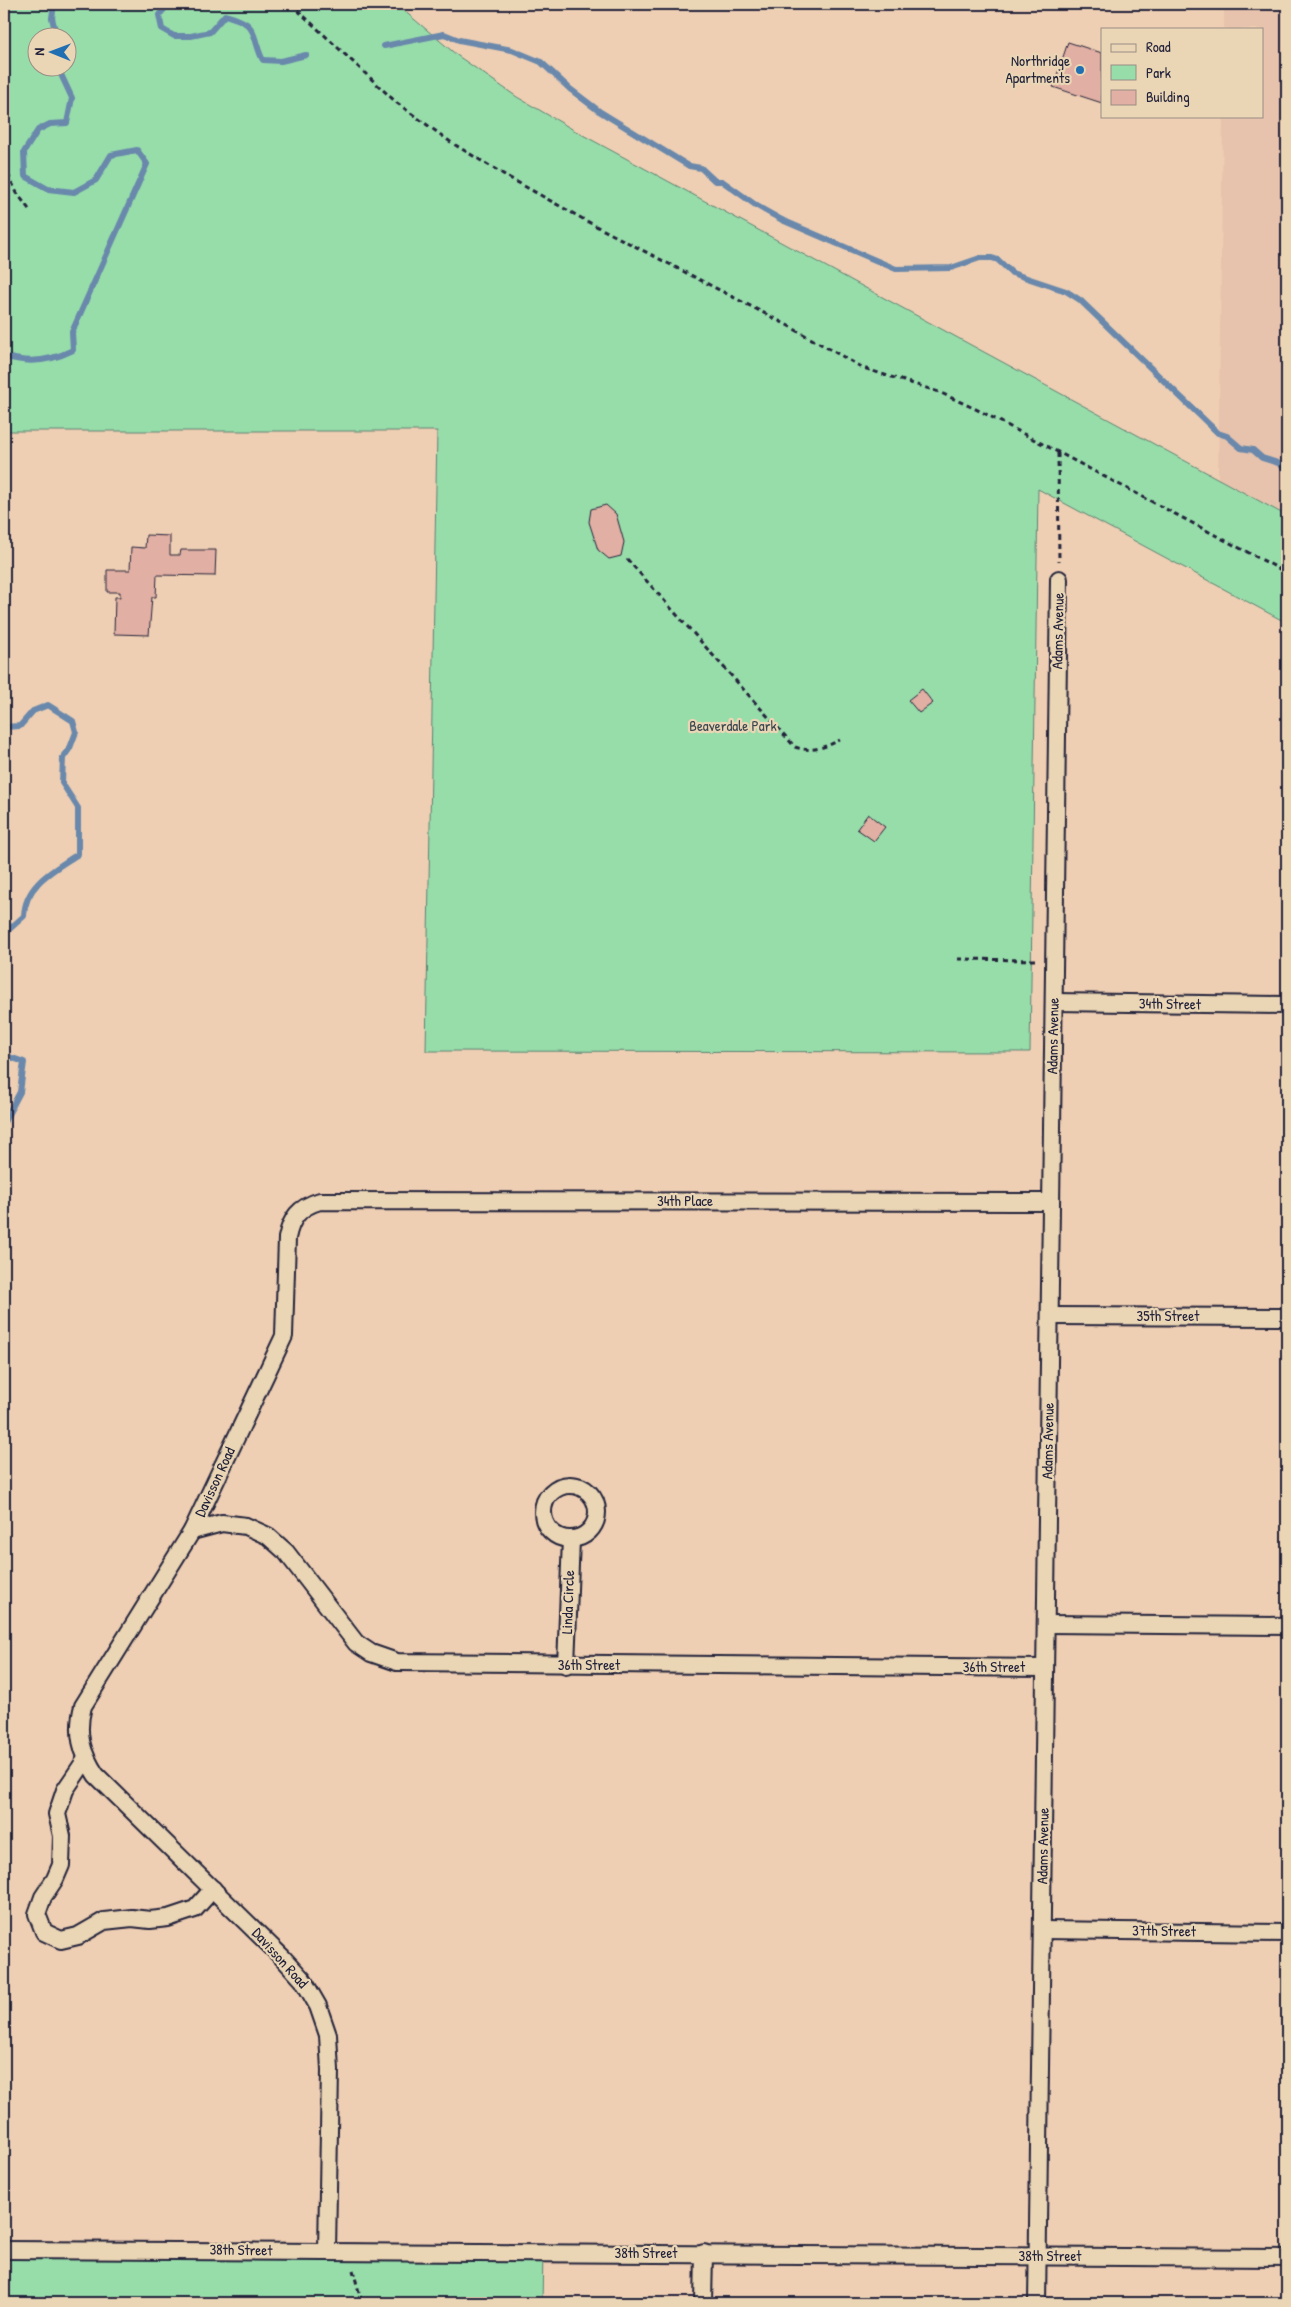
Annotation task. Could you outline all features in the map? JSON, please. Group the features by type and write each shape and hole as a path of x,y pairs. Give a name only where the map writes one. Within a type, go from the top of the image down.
{"street":[{"name":"Adams Avenue","path":"1037,2303 1059,579"},
{"name":"34th Street","path":"1054,1002 1287,1005"},
{"name":"34th Place","path":"320,1201 1051,1202"},
{"name":"Davisson Road","path":"320,1201 302,1208 296,1213 290,1223 287,1238 284,1336 192,1531 83,1706 79,1720 80,1741 86,1759 96,1775 304,1980 318,2006 328,2035 330,2070 327,2251"},
{"name":"35th Street","path":"1050,1316 1287,1317"},
{"name":"36th Street","path":"192,1531 222,1523 246,1526 268,1536 286,1552 356,1643 371,1653 397,1662 1045,1668"},
{"name":"Linda Circle","path":"566,1665 570,1539"},
{"path":"1046,1624 1287,1626"},
{"path":"86,1759 65,1790 57,1814 62,1836 61,1865 56,1879 43,1897 37,1914 44,1932 61,1940 78,1936 104,1921 132,1918 150,1920 168,1918 195,1908 213,1889"},
{"name":"37th Street","path":"1042,1930 1287,1933"},
{"name":"38th Street","path":"4,2250 1287,2258"},
{"path":"703,2303 704,2253"}],"path":[{"path":"291,4 397,103 452,143 508,177 592,224 788,325 864,368 939,392 1287,573"},
{"path":"4,166 17,194 31,212"},
{"path":"1058,453 1059,579"},
{"path":"627,558 795,746 804,750 821,749 840,740"},
{"path":"958,959 1054,960"}],"shaded area":[{"path":"1224,4 1287,4 1287,516 1218,478 1223,118 1264,118 1264,28 1224,28"}],"green space":[{"name":"Beaverdale Park","path":"4,4 396,4 458,56 517,97 579,133 1287,516 1287,623 1038,489 1030,1052 426,1051 437,431 4,431"},
{"path":"4,2250 543,2252 542,2303 4,2303"}],"building":[{"name":"Northridge Apartments","path":"1068,42 1101,53 1101,103 1053,87"},
{"path":"606,505 616,514 624,542 621,556 609,559 598,550 589,522 591,509"},
{"path":"146,535 170,536 170,555 180,555 181,550 216,550 215,576 157,575 156,597 152,597 149,635 114,634 115,597 120,597 120,592 107,592 107,570 130,570 131,547 145,548"},
{"path":"922,689 933,703 919,713 908,700"},
{"path":"868,814 885,827 874,841 857,829"}],"waterway":[{"path":"54,4 52,18 54,28"},
{"path":"177,4 167,6 159,15 162,29 174,36 191,36 210,32 225,15 240,20 249,26 254,34 263,60 281,61 306,55"},
{"path":"384,46 444,34 459,40 512,50 541,62 570,89 599,111 689,166 701,168 715,181 722,181 757,206 782,220 896,269 951,268 980,258 992,258 998,260 1012,273 1066,291 1080,300 1218,433 1227,436 1241,448 1253,450 1262,458 1278,463 1287,470"},
{"path":"4,356 30,361 56,357 73,350 72,332 147,164 137,150 111,155 96,180 74,192 48,189 25,176 24,152 38,130 50,124 67,123 72,98 63,78"},
{"path":"4,727 20,726 33,711 48,705 73,721 76,732 70,748 63,758 62,783 78,808 78,854 42,879 29,895 24,916 4,934"},
{"path":"4,1055 24,1062 20,1092 4,1122"}],"place":[{"name":"Northridge Apartments","path":"1080,70"}]}
